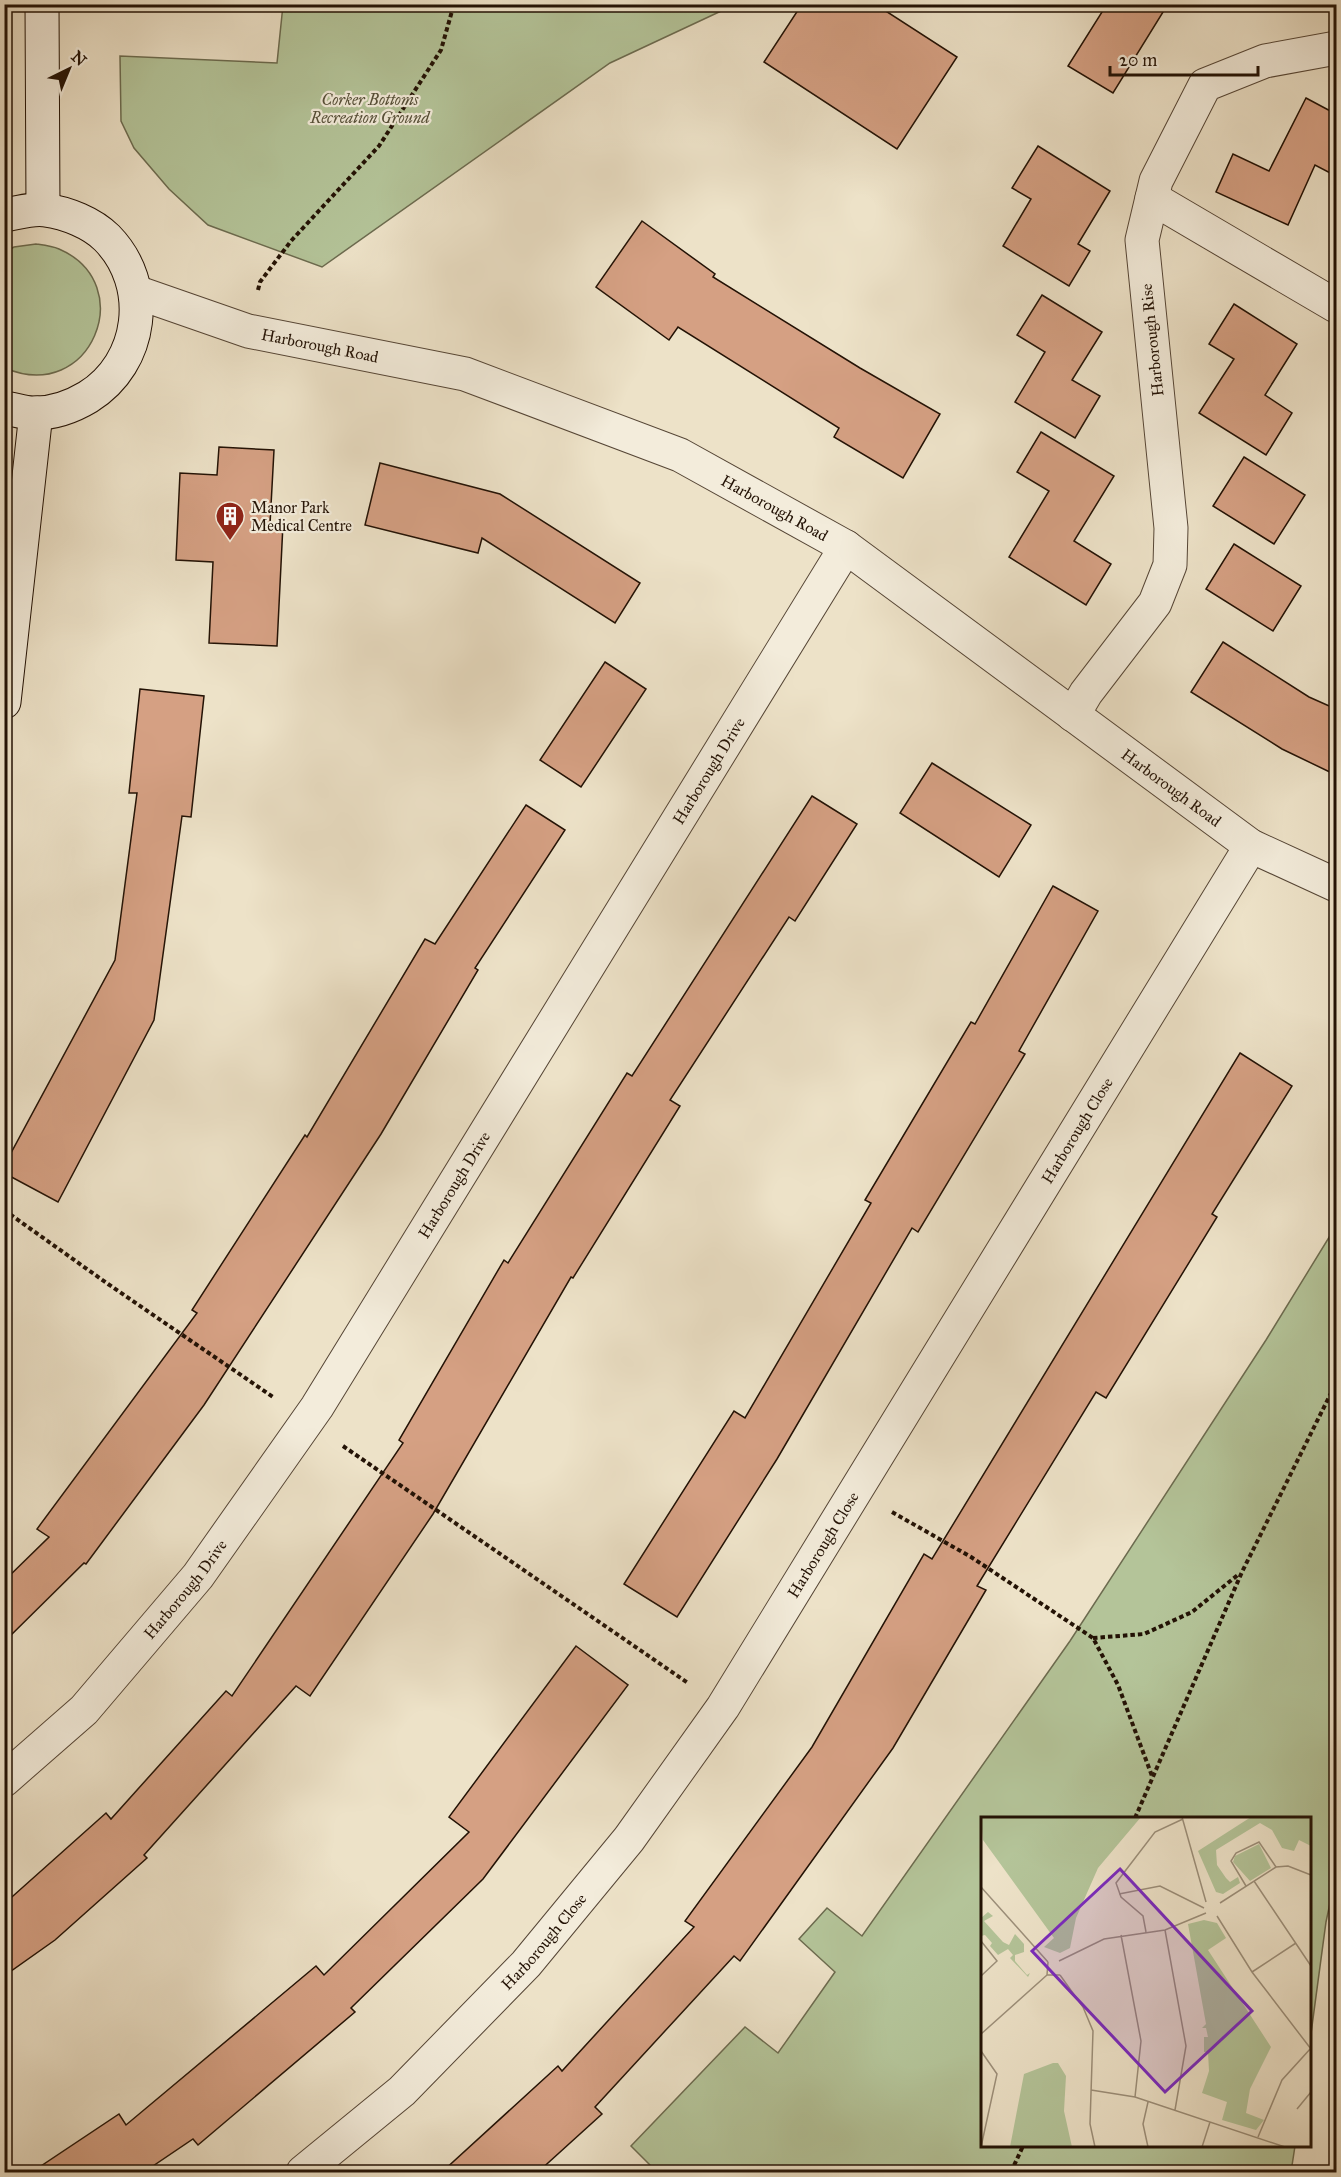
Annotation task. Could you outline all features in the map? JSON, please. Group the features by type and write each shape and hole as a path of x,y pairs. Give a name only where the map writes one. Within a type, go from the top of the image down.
{"street":[{"path":"42,4 43,209"},
{"name":"Harborough Rise","path":"1073,715 1086,693 1155,603 1170,565 1171,528 1142,240 1156,181 1204,85 1265,61 1336,48"},
{"path":"1152,198 1336,306"},
{"path":"4,215 43,209 77,218 107,238 128,267 136,292 136,327 129,349 125,360 103,388 73,406 20,411 4,702"},
{"name":"Harborough Road","path":"136,292 248,331 465,374 680,455 846,547 1251,846 1336,885"},
{"name":"Harborough Drive","path":"4,1780 84,1710 198,1576 307,1421 846,547"},
{"name":"Harborough Close","path":"303,2172 402,2091 526,1964 629,1839 723,1707 1251,846"}],"path":[{"path":"248,331 260,282 291,241 379,146 441,50 454,4"},
{"path":"4,1210 723,1707"},
{"path":"1136,1817 1242,1572 1336,1383"},
{"path":"856,1492 971,1557 1094,1638 1118,1685 1152,1777"},
{"path":"1094,1638 1144,1634 1192,1612 1242,1572"},
{"path":"1011,2172 1022,2147"}],"green space":[{"name":"Corker Bottoms Recreation Ground","path":"283,4 734,5 610,63 322,267 208,225 169,189 134,148 121,121 120,56 277,63"},
{"path":"36,244 59,249 83,266 97,288 100,312 95,336 81,356 61,370 35,375 5,368 5,252 14,247"},
{"path":"1336,1226 1336,1875 1326,1922 1311,2034 1311,1817 981,1817 981,2147 1295,2147 1291,2172 657,2172 631,2146 745,2027 778,2053 835,1972 799,1939 827,1908 862,1936 1070,1641 1266,1340"}],"building":[{"path":"802,4 875,4 957,57 897,149 764,62"},
{"path":"1107,4 1168,4 1113,93 1068,66"},
{"path":"1306,98 1336,114 1336,176 1315,165 1288,225 1216,192 1233,154 1269,171"},
{"path":"1038,146 1110,191 1078,244 1090,251 1069,286 1003,246 1031,199 1012,188"},
{"path":"642,221 715,274 713,277 860,368 940,414 903,478 834,437 839,428 678,327 669,340 596,287"},
{"path":"1042,295 1102,332 1072,380 1100,396 1075,438 1015,402 1045,352 1017,335"},
{"path":"1234,304 1297,344 1265,395 1292,413 1266,455 1199,413 1234,359 1209,344"},
{"path":"1041,432 1114,476 1074,541 1111,564 1086,605 1009,557 1049,491 1017,472"},
{"name":"Manor Park Medical Centre","path":"219,447 274,450 270,524 283,524 277,646 209,643 213,562 176,560 180,473 217,475"},
{"path":"1244,457 1305,495 1274,544 1213,506"},
{"path":"380,463 500,494 640,583 615,623 482,538 478,553 365,525"},
{"path":"1234,544 1301,586 1273,631 1206,589"},
{"path":"1223,642 1309,697 1336,709 1336,775 1282,749 1191,692"},
{"path":"605,662 646,689 581,787 540,760"},
{"path":"140,689 204,696 191,817 182,816 154,1020 58,1202 4,1173 4,1166 115,960 137,793 129,793"},
{"path":"932,763 1031,825 999,877 900,813"},
{"path":"812,796 857,824 795,921 789,917 670,1100 680,1106 573,1278 571,1277 433,1514 310,1696 296,1686 144,1855 147,1858 55,1940 4,1976 4,1904 106,1813 111,1819 226,1691 232,1696 403,1443 399,1440 504,1260 508,1263 627,1073 632,1076"},
{"path":"526,805 565,830 475,968 478,970 381,1134 204,1405 86,1564 84,1563 4,1642 4,1581 49,1537 37,1529 197,1313 192,1310 305,1135 307,1137 425,939 435,944"},
{"path":"1053,886 1098,911 1019,1051 1025,1054 918,1232 912,1228 777,1459 677,1617 624,1584 734,1411 745,1418 871,1203 865,1200 971,1022 975,1024"},
{"path":"1240,1053 1292,1086 1212,1214 1217,1217 1106,1398 1096,1392 977,1586 986,1590 893,1748 740,1961 734,1956 595,2107 602,2114 538,2172 442,2172 558,2066 562,2071 694,1927 685,1921 812,1747 924,1554 932,1559"},
{"path":"576,1646 628,1685 483,1879 351,2008 355,2012 198,2145 193,2139 144,2172 32,2172 119,2114 126,2125 316,1966 324,1975 469,1832 449,1817"}],"place":[{"name":"Manor Park Medical Centre","path":"230,542"}]}
